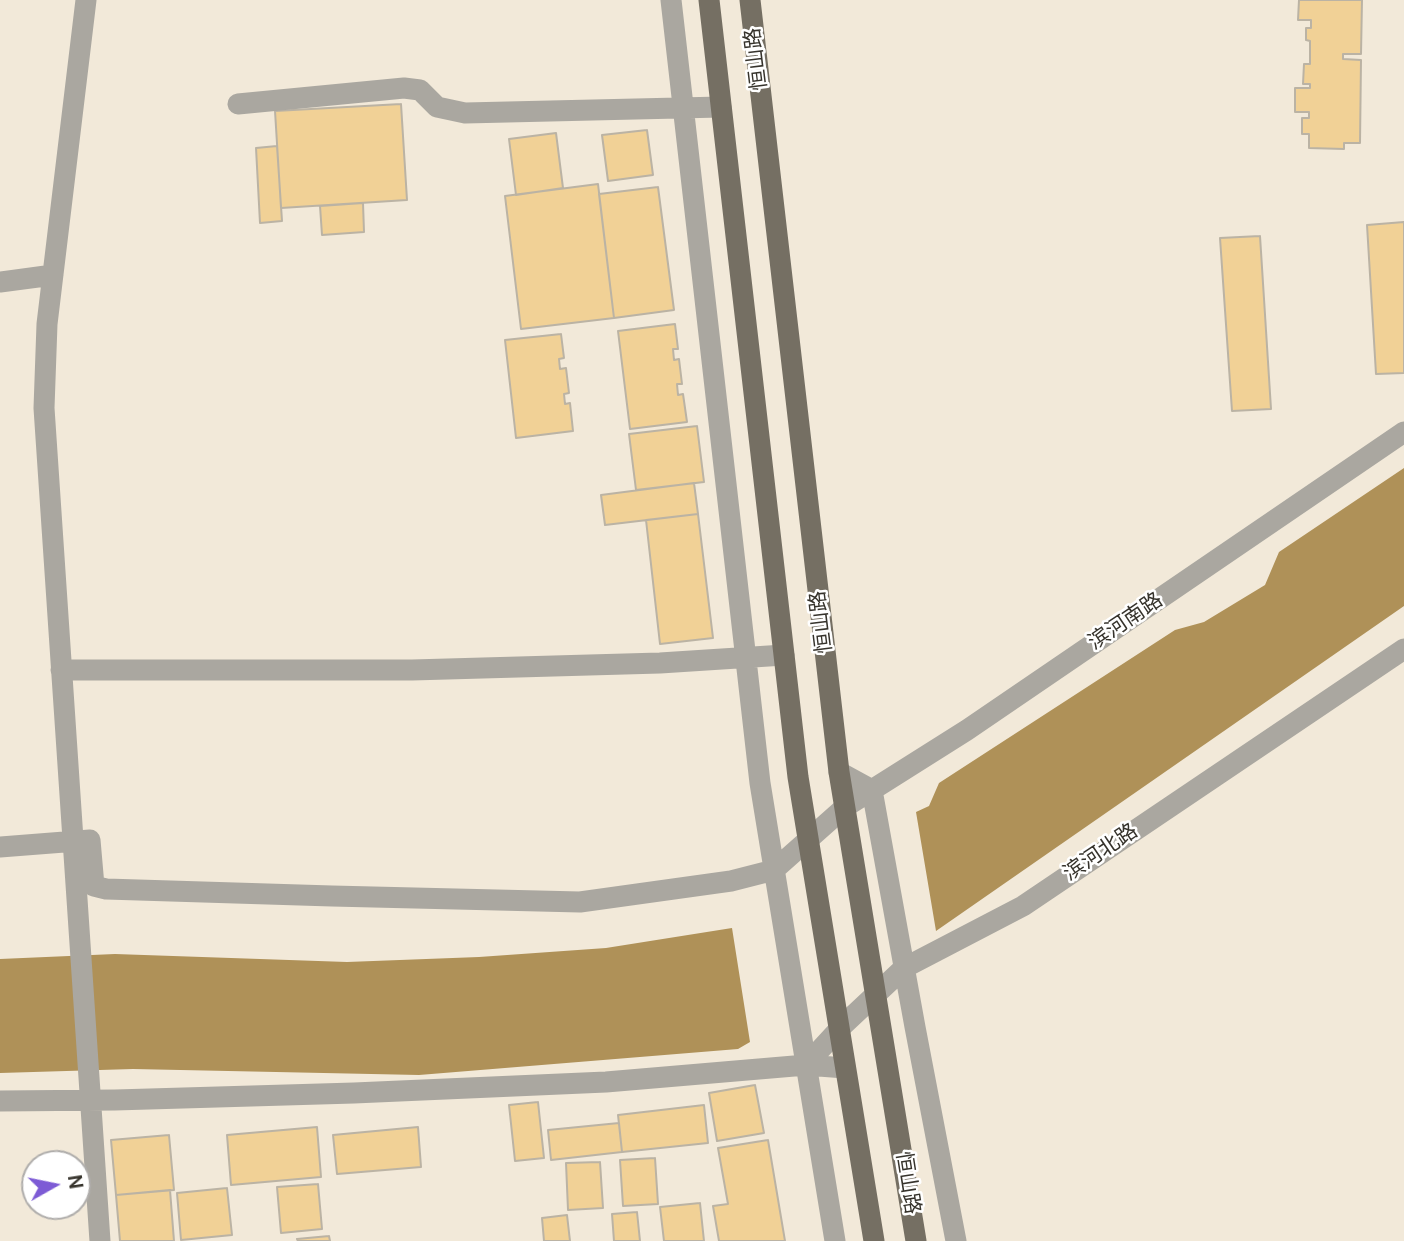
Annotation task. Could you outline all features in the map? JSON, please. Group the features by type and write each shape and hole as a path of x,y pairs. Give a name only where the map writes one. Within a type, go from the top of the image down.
{"main road":[{"name":"恒山路","path":"709,0 798,777 874,1241"},
{"name":"恒山路","path":"750,0 839,772 916,1241"}],"street":[{"path":"86,0 47,324 44,408 100,1241"},
{"path":"670,0 760,783 835,1241"},
{"path":"238,104 404,88 419,90 437,107 465,113 721,107"},
{"path":"0,282 53,275"},
{"name":"滨河南路","path":"774,870 845,807 978,723 1404,432"},
{"name":"滨河北路","path":"806,1065 841,1027 904,968 1023,906 1404,649"},
{"path":"61,670 412,670 660,663 784,655"},
{"path":"839,772 872,790 956,1241"},
{"path":"0,847 90,840 94,886 106,889 580,902 731,881 774,870"},
{"path":"0,1101 354,1093 606,1082 806,1065 845,1068"}],"shaded area":[{"path":"1404,468 1404,606 936,931 916,812 929,806 939,783 1175,630 1204,622 1265,585 1279,552"},
{"path":"732,928 750,1042 738,1049 419,1075 133,1069 0,1073 0,959 115,954 347,962 479,957 606,948"}],"building":[{"path":"1299,0 1362,0 1361,54 1343,54 1343,59 1361,60 1360,143 1344,143 1344,149 1309,148 1309,134 1302,134 1302,118 1309,118 1309,112 1295,112 1295,88 1310,88 1310,84 1303,84 1304,64 1310,64 1310,41 1306,40 1306,28 1311,28 1311,20 1298,20"},
{"path":"401,104 407,200 281,208 275,111"},
{"path":"647,130 653,175 608,181 602,135"},
{"path":"556,133 563,188 516,195 509,139"},
{"path":"277,146 282,221 260,223 256,148"},
{"path":"598,184 614,318 521,329 505,196"},
{"path":"658,187 674,310 614,318 599,194"},
{"path":"363,203 364,232 322,235 320,206"},
{"path":"1404,222 1404,373 1376,374 1367,225"},
{"path":"1260,236 1271,409 1232,411 1220,238"},
{"path":"675,324 678,349 673,349 674,360 679,359 682,384 677,384 678,395 683,394 687,422 630,429 618,331"},
{"path":"561,334 564,358 559,359 560,369 566,368 569,393 564,394 565,404 570,403 573,431 516,438 505,340"},
{"path":"697,426 704,482 636,490 629,434"},
{"path":"694,483 698,514 605,525 601,495"},
{"path":"698,514 713,638 660,644 646,520"},
{"path":"755,1085 764,1133 717,1141 709,1093"},
{"path":"538,1102 544,1158 515,1161 509,1105"},
{"path":"704,1105 708,1143 622,1152 618,1115"},
{"path":"619,1123 622,1152 551,1160 548,1130"},
{"path":"317,1127 321,1177 231,1185 227,1135"},
{"path":"418,1127 421,1167 337,1174 333,1135"},
{"path":"169,1135 174,1190 116,1195 111,1140"},
{"path":"768,1140 785,1241 719,1241 713,1206 728,1204 718,1148"},
{"path":"655,1158 658,1204 623,1206 620,1160"},
{"path":"600,1162 603,1208 568,1210 566,1163"},
{"path":"318,1184 322,1229 281,1233 277,1187"},
{"path":"227,1188 232,1235 181,1240 177,1193"},
{"path":"170,1190 174,1241 120,1241 116,1195"},
{"path":"700,1203 704,1241 664,1241 660,1207"},
{"path":"637,1212 640,1241 614,1241 612,1214"},
{"path":"567,1215 570,1241 544,1241 542,1218"},
{"path":"329,1236 330,1241 297,1239"}]}
